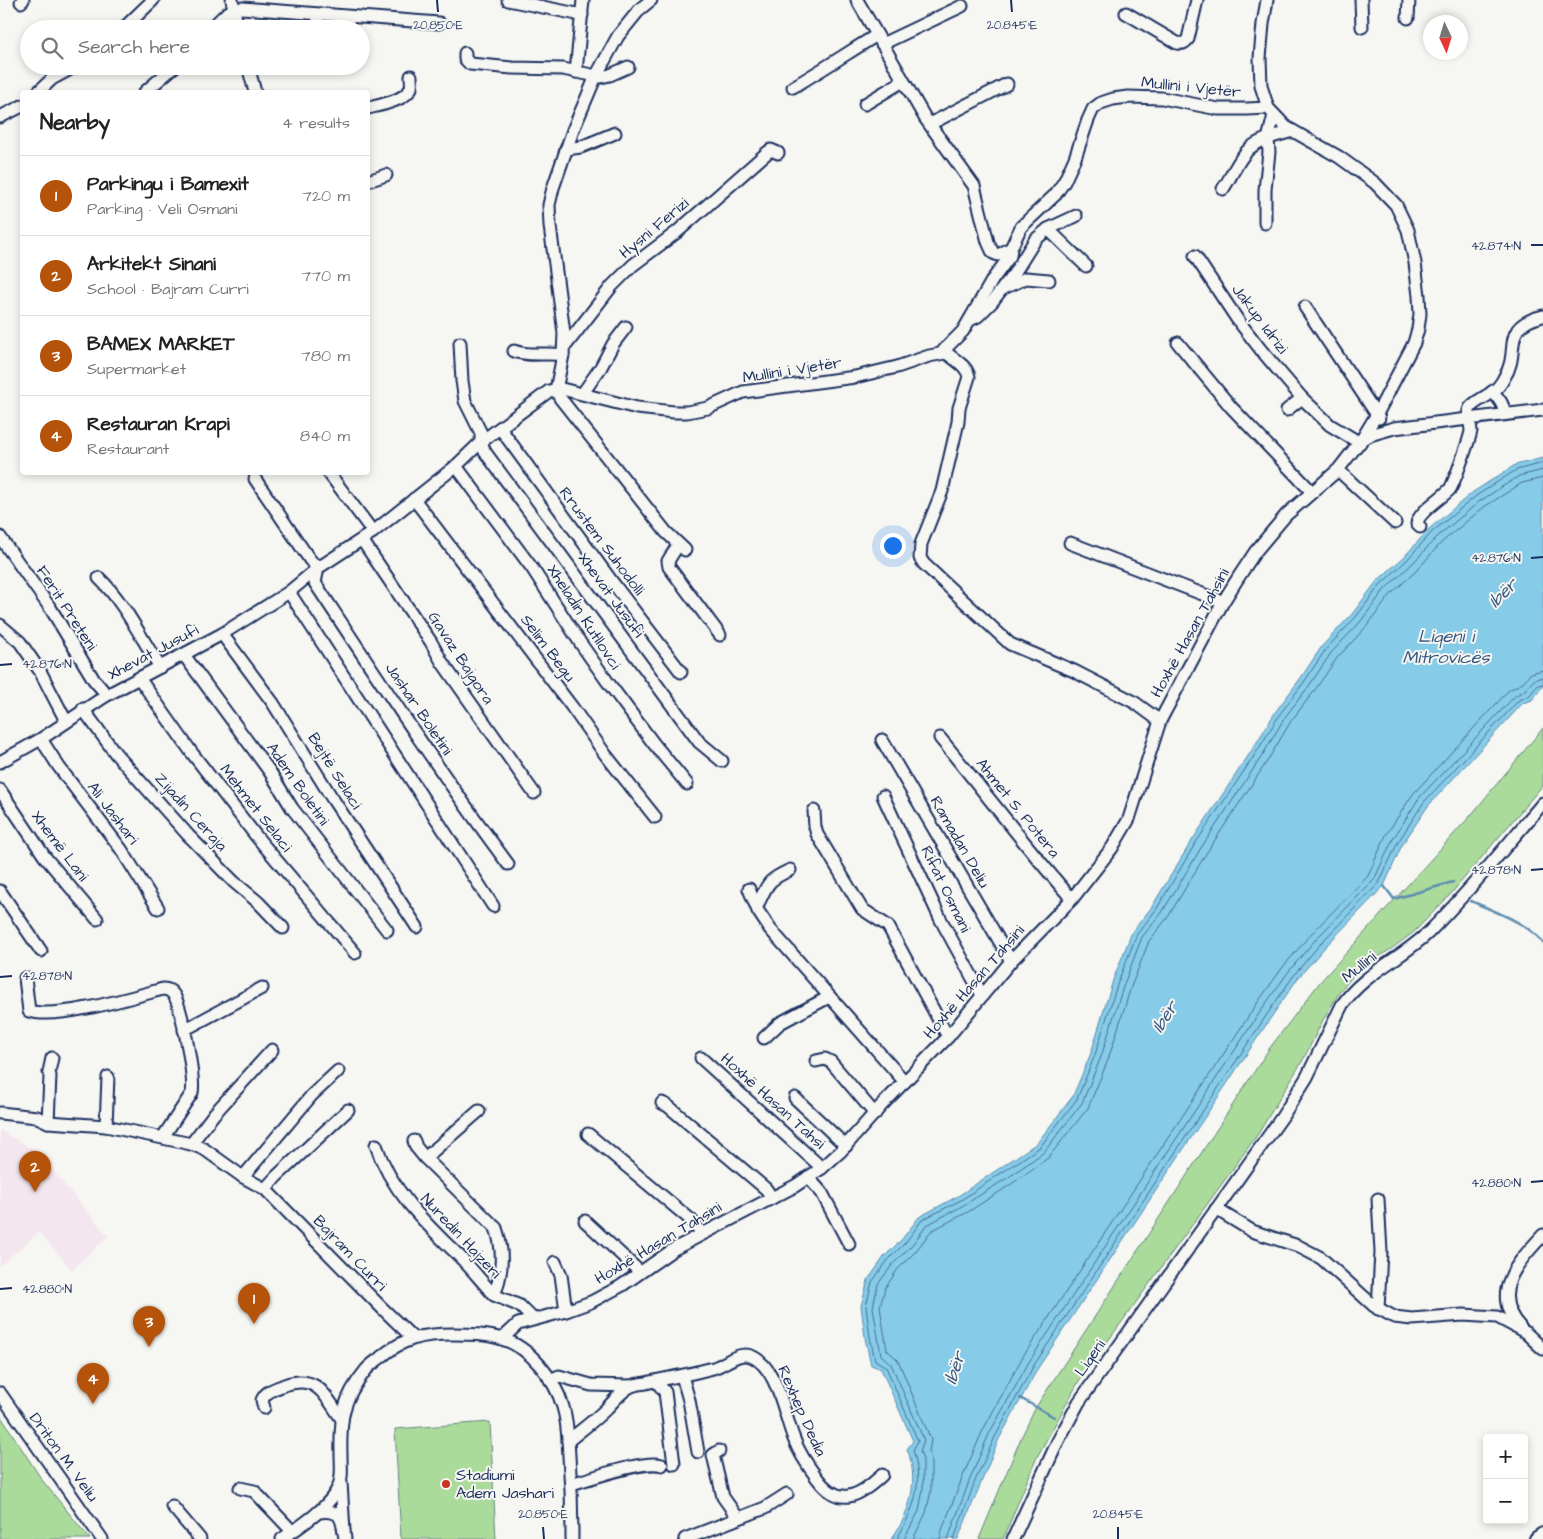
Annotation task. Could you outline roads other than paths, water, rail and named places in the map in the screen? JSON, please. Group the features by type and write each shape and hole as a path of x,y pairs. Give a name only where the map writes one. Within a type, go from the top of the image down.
{"main road":[{"path":"1537,1539 1543,1535"}],"street":[{"path":"132,20 153,0"},
{"path":"508,0 582,15"},
{"path":"576,72 584,0"},
{"name":"Hysni Ferizi","path":"556,390 563,351 564,324 550,226 549,205 566,149 596,76 618,36 640,9 651,0"},
{"path":"857,0 903,81 932,127 974,186 985,234 991,249 998,254 1012,248"},
{"path":"1126,13 1181,44 1185,43 1188,39 1197,0"},
{"path":"1265,223 1265,190 1271,111 1261,86 1260,58 1267,0"},
{"path":"1361,0 1362,27"},
{"path":"1408,18 1409,0"},
{"path":"232,4 317,14 439,23"},
{"path":"219,20 232,4"},
{"path":"232,4 236,20"},
{"path":"793,86 826,68 844,54 962,6"},
{"path":"317,14 318,20"},
{"path":"464,53 465,60 470,64 576,72 605,77 628,67"},
{"path":"40,90 59,75"},
{"path":"147,90 165,75"},
{"path":"250,75 254,90"},
{"path":"370,107 400,98 408,92 412,86 411,76"},
{"path":"865,104 903,81"},
{"path":"932,127 1006,88"},
{"name":"Mullini i Vjetër","path":"556,390 562,388 637,408 687,412 708,408 743,392 855,377 945,353 944,348 962,330 993,279 1010,256 1021,227 1055,195 1064,182 1093,109 1101,103 1113,99 1145,98 1188,102 1218,109 1271,111"},
{"path":"0,117 20,107"},
{"name":"Hoxhë Hasan Tahsini","path":"502,1339 514,1327 533,1319 592,1302 621,1286 674,1249 772,1198 822,1168 846,1146 948,1037 1011,961 1072,899 1112,848 1129,819 1160,721 1209,632 1223,602 1255,552 1286,515 1338,470 1361,441 1414,343 1418,329 1420,314 1415,262 1408,230 1396,205 1375,183 1339,158 1286,127 1271,111"},
{"path":"1223,189 1245,153 1258,143 1293,131"},
{"path":"566,149 581,147 615,132"},
{"name":"Hysni Ferizi","path":"563,351 612,286 633,265 677,232 768,152 771,150 778,153"},
{"path":"370,180 386,175"},
{"name":"Mullini i Vjetër","path":"968,321 978,316 1003,289 1021,263 1029,247 1048,229 1076,216"},
{"path":"1048,229 1086,266"},
{"name":"Jakup Idrizi","path":"1195,256 1237,320 1260,350 1302,398 1330,425 1361,441"},
{"name":"Mullini i Vjetër","path":"1003,289 1026,278 1049,280"},
{"path":"1305,307 1384,424 1394,428"},
{"path":"1420,527 1417,524 1418,518 1443,496 1454,481 1470,438 1471,430 1468,412 1471,407 1501,384 1507,374 1517,330 1526,321 1543,316"},
{"path":"583,393 601,367 612,344 626,327"},
{"name":"Xhevat Jusufi","path":"460,343 465,401 482,433 480,442 485,452 698,742 722,761"},
{"path":"1178,343 1231,407 1281,462 1301,479 1312,492"},
{"path":"514,351 527,354 563,351"},
{"path":"945,353 962,365 969,377 959,408 958,422 942,490 921,544 920,558 951,591 1010,644 1074,671 1134,702 1160,721"},
{"path":"556,390 560,398 666,532 681,547 668,560 669,567 720,635"},
{"name":"Xhevat Jusufi","path":"0,762 41,738 83,709 222,634 289,592 318,568 362,540 456,466 480,442 541,395 556,390"},
{"path":"1492,392 1499,398 1505,414"},
{"path":"1287,410 1302,398"},
{"path":"1361,441 1373,434 1394,428 1543,410"},
{"name":"Rrustem Suhodolli","path":"500,428 570,525 681,672"},
{"name":"Xheladin Kutllovci","path":"456,466 532,568 607,681 654,744 687,784"},
{"path":"1338,470 1395,523"},
{"path":"330,475 372,532"},
{"path":"255,479 310,560 318,568"},
{"name":"Selim Begu","path":"414,499 655,817"},
{"name":"Ferit Preteni","path":"0,537 50,609 94,680 107,695"},
{"name":"Gavaz Bajgora","path":"362,540 423,630 442,662 534,793"},
{"path":"1070,543 1223,602"},
{"name":"Jashar Boletini","path":"318,568 314,583 405,720 508,864"},
{"path":"99,578 106,584 127,614 160,667"},
{"path":"289,592 493,906"},
{"path":"0,625 20,642 40,671 66,721"},
{"name":"Bejtë Selaci","path":"222,634 273,703 332,798 417,927"},
{"name":"Adem Boletini","path":"184,655 270,772 292,808 387,930"},
{"name":"Mehmet Selaci","path":"139,678 192,753 256,836 355,953"},
{"name":"Zijadin Ceraja","path":"83,709 116,754 188,835 283,928"},
{"name":"Ali Jashari","path":"41,738 59,767 121,849 158,908"},
{"name":"Ahmet S. Potera","path":"940,738 1032,853 1072,899"},
{"name":"Ramadan Deliu","path":"882,740 1011,961"},
{"name":"Xhemë Lani","path":"0,790 45,857 97,919"},
{"name":"Rifat Osmani","path":"883,796 941,920 982,995"},
{"name":"Mullini","path":"1216,1209 1297,1093 1348,996 1362,981 1394,960 1428,932 1480,877 1543,803"},
{"path":"814,811 817,834 862,910 888,926 948,1037"},
{"path":"757,906 769,882 790,870"},
{"path":"749,890 758,911 770,929 904,1082"},
{"path":"0,891 41,950"},
{"path":"25,978 29,1011 36,1013 96,1006 168,990 172,993 176,999 184,1030 193,1089 163,1137"},
{"path":"184,1030 262,988"},
{"path":"764,1038 780,1023 828,997"},
{"path":"191,1144 214,1114 272,1050"},
{"path":"48,1122 49,1072 52,1058"},
{"name":"Hoxhë Hasan Tahsi","path":"701,1058 822,1168"},
{"path":"816,1061 825,1059 831,1062 875,1114"},
{"path":"243,1178 312,1095 338,1071"},
{"path":"106,1126 108,1076"},
{"name":"Hoxhë Hasan Tahsi","path":"795,1098 846,1146"},
{"path":"662,1103 668,1106 766,1189 772,1198"},
{"path":"265,1189 348,1110"},
{"path":"425,1158 479,1111"},
{"name":"Bajram Curri","path":"0,1113 37,1117 48,1122 106,1126 163,1137 204,1149 243,1178 265,1189 382,1310 412,1338"},
{"path":"588,1134 690,1220 702,1233"},
{"name":"Nuredin Hajzeri","path":"414,1141 416,1147 425,1158 496,1228 502,1265 500,1282 494,1295"},
{"name":"Nuredin Hajzeri","path":"376,1145 387,1172 419,1218 457,1253 494,1295 520,1306 533,1319"},
{"path":"808,1177 822,1193 849,1244"},
{"path":"1378,1199 1382,1252 1378,1309"},
{"path":"1216,1209 1252,1231 1298,1246 1321,1258 1360,1295 1378,1309 1394,1317 1412,1319 1463,1315 1497,1316 1525,1332"},
{"name":"Liqeni","path":"1012,1539 1058,1441 1079,1402 1216,1209"},
{"path":"585,1221 640,1272"},
{"path":"1543,1235 1523,1256 1511,1274 1507,1292 1508,1308 1512,1318 1543,1348"},
{"path":"555,1262 562,1275 566,1311"},
{"path":"344,1535 341,1478 341,1418 343,1408 352,1390 366,1369 399,1344 412,1338 435,1334 468,1334 502,1339 519,1347 542,1368 559,1394 564,1408 568,1441 572,1539"},
{"name":"Rexhep Dedia","path":"550,1380 563,1377 591,1385 631,1386 721,1366 742,1355 751,1356 761,1362 771,1374 794,1439 804,1459 826,1489 837,1496 854,1496 862,1492 882,1475"},
{"path":"682,1376 689,1400 698,1452"},
{"path":"656,1381 665,1392 674,1464"},
{"path":"264,1408 262,1400 267,1392 291,1383 305,1382 320,1388 341,1418"},
{"name":"Rexhep Dedia","path":"568,1441 631,1386"},
{"name":"Driton M. Veliu","path":"0,1393 102,1539"},
{"path":"719,1452 713,1455 723,1497 738,1518"},
{"path":"570,1484 632,1467 653,1463 662,1465"},
{"path":"282,1539 318,1512 335,1493 341,1478"},
{"path":"240,1488 254,1492 292,1531"},
{"path":"685,1539 765,1508 787,1494"},
{"path":"172,1506 200,1539"},
{"path":"318,1512 329,1511 339,1515 342,1520 344,1535"}],"water":[{"name":"Liqeni i Mitrovicës","path":"1543,458 1543,686 1532,700 1523,703 1428,806 1402,845 1384,886 1298,978 1038,1368 999,1439 958,1539 891,1539 904,1518 911,1496 911,1460 907,1449 913,1441 881,1369 871,1365 861,1306 868,1280 884,1257 902,1239 919,1217 958,1196 1037,1143 1073,1096 1091,1053 1113,980 1132,932 1151,908 1191,842 1276,711 1322,646 1352,614 1377,581 1404,557 1429,529 1473,492 1515,465"}],"waterway":[{"path":"1384,886 1394,899 1453,882"},
{"path":"1471,901 1500,913 1529,929 1543,943"},
{"path":"1020,1398 1054,1417"}],"place":[{"name":"Arkitekt Sinani","path":"35,1192"},
{"name":"Parkingu i Bamexit","path":"254,1324"},
{"name":"BAMEX MARKET","path":"149,1347"},
{"name":"Restauran Krapi","path":"93,1404"},
{"name":"Stadiumi Adem Jashari","path":"446,1484"}],"water label":[{"name":"Ibër","path":"1503,593"},
{"name":"Ibër","path":"1165,1017"},
{"name":"Ibër","path":"955,1368"}]}
